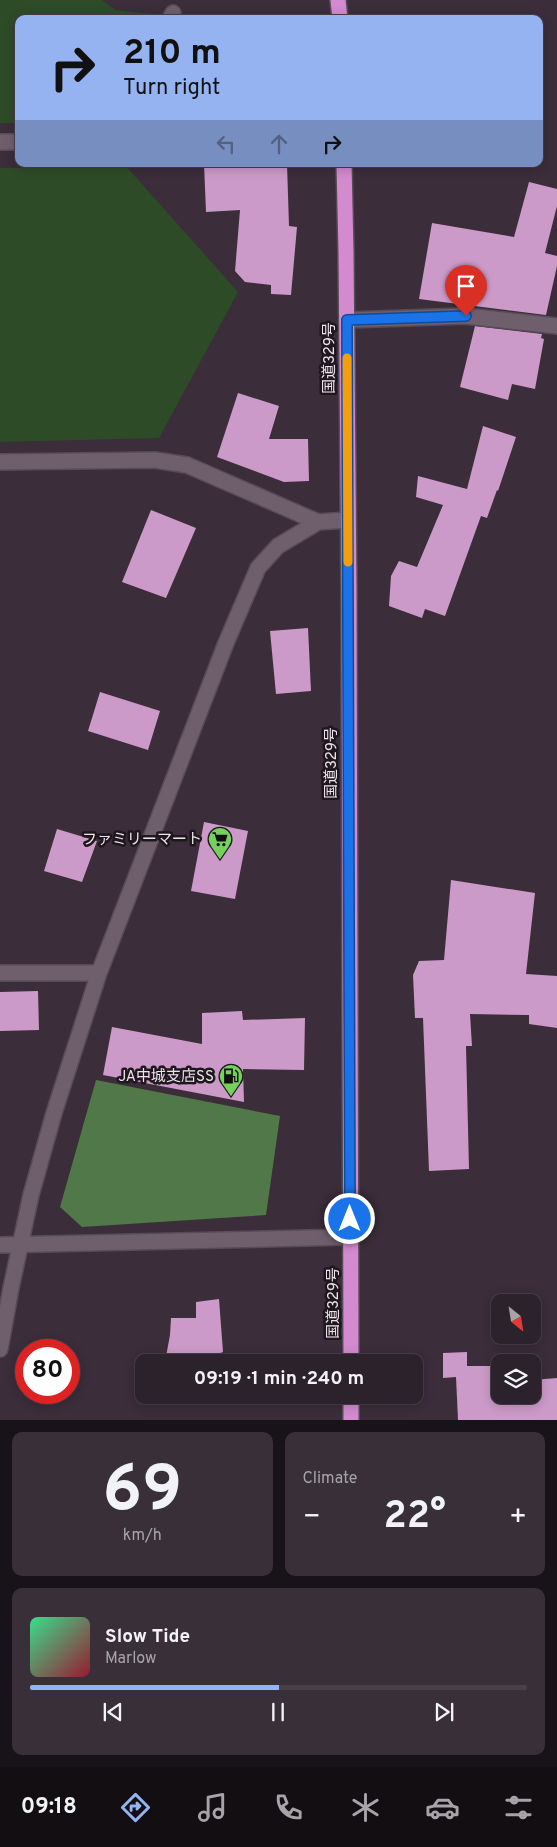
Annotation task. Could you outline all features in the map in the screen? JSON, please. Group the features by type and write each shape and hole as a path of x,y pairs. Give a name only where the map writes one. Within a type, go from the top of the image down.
{"highway":[{"path":"338,0 340,15"},
{"name":"国道329号","path":"344,167 347,320 351,1354"},
{"path":"351,1404 352,1420"}],"street":[{"path":"0,142 15,142"},
{"path":"347,320 466,316 557,326"},
{"path":"0,462 155,460 187,465 318,522"},
{"path":"0,1349 31,1195 54,1113 99,973 226,643 258,568 278,546 318,522 348,520"},
{"path":"0,973 99,973"},
{"path":"0,1245 350,1238"}],"green space":[{"path":"0,0 102,0 115,10 153,14 15,15 15,123 0,123"},
{"path":"127,167 238,292 159,438 0,442 0,168"},
{"path":"96,1080 280,1116 266,1215 82,1227 60,1207"}],"building":[{"path":"204,167 287,167 289,226 297,227 291,295 271,294 271,285 245,282 235,271 240,210 206,212"},
{"path":"529,182 557,189 557,206 545,253 557,256 557,266 546,315 419,299 432,223 514,237"},
{"path":"475,326 542,334 541,338 544,339 535,389 512,384 508,400 460,387"},
{"path":"238,393 279,406 269,439 308,439 309,481 284,482 217,457"},
{"path":"483,426 516,437 487,518 481,516 445,616 425,609 422,618 389,606 391,576 399,561 417,567 443,505 416,497 418,476 467,489"},
{"path":"151,510 196,528 166,598 122,582"},
{"path":"308,628 311,691 276,694 270,631"},
{"path":"100,692 160,711 148,750 88,731"},
{"name":"ファミリーマート","path":"204,822 248,831 235,899 191,891"},
{"path":"57,829 97,841 82,882 44,871"},
{"path":"451,880 535,893 526,974 557,976 557,1028 529,1024 529,1015 470,1014 472,1046 466,1046 469,1169 429,1171 423,1018 415,1018 413,975 419,961 444,960"},
{"path":"38,991 39,1030 0,1031 0,992"},
{"path":"242,1011 243,1020 305,1018 304,1070 243,1069 244,1102 103,1075 112,1027 202,1044 202,1013"},
{"path":"219,1299 223,1352 218,1354 166,1354 171,1318 196,1318 196,1302"},
{"path":"467,1352 467,1366 491,1366 491,1404 541,1404 541,1379 557,1378 557,1420 458,1420 456,1377 443,1378 443,1353"}],"slow traffic":[{"path":"347,358 348,562"}],"place":[{"name":"ファミリーマート","path":"220,860"},
{"name":"JA中城支店SS","path":"231,1097"}],"route":[{"path":"350,1219 347,320 466,316"}]}
